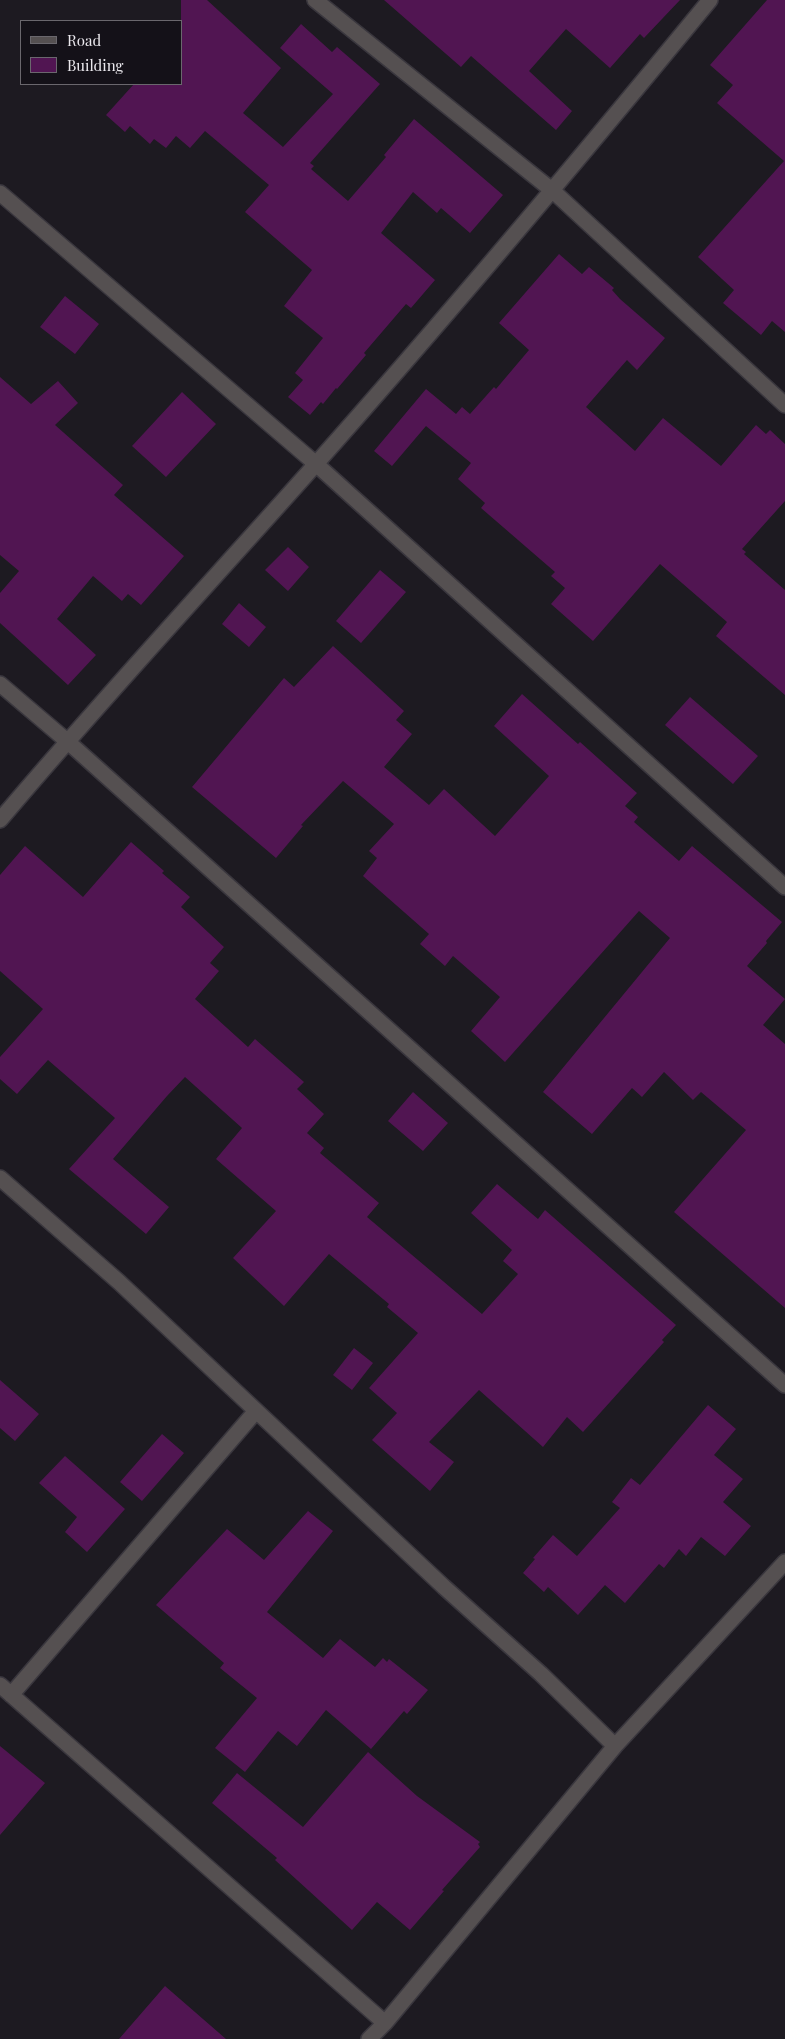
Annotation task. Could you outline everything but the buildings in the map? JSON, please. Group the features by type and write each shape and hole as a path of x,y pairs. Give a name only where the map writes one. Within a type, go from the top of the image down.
{"street":[{"path":"315,0 553,191 785,405"},
{"path":"0,820 67,740 316,464 553,191 710,0"},
{"path":"0,193 316,464 785,887"},
{"path":"0,684 67,740 785,1385"},
{"path":"0,1178 119,1282 444,1587 541,1674 615,1746"},
{"path":"256,1411 5,1690 385,2022"},
{"path":"369,2039 615,1746 785,1562"}]}
